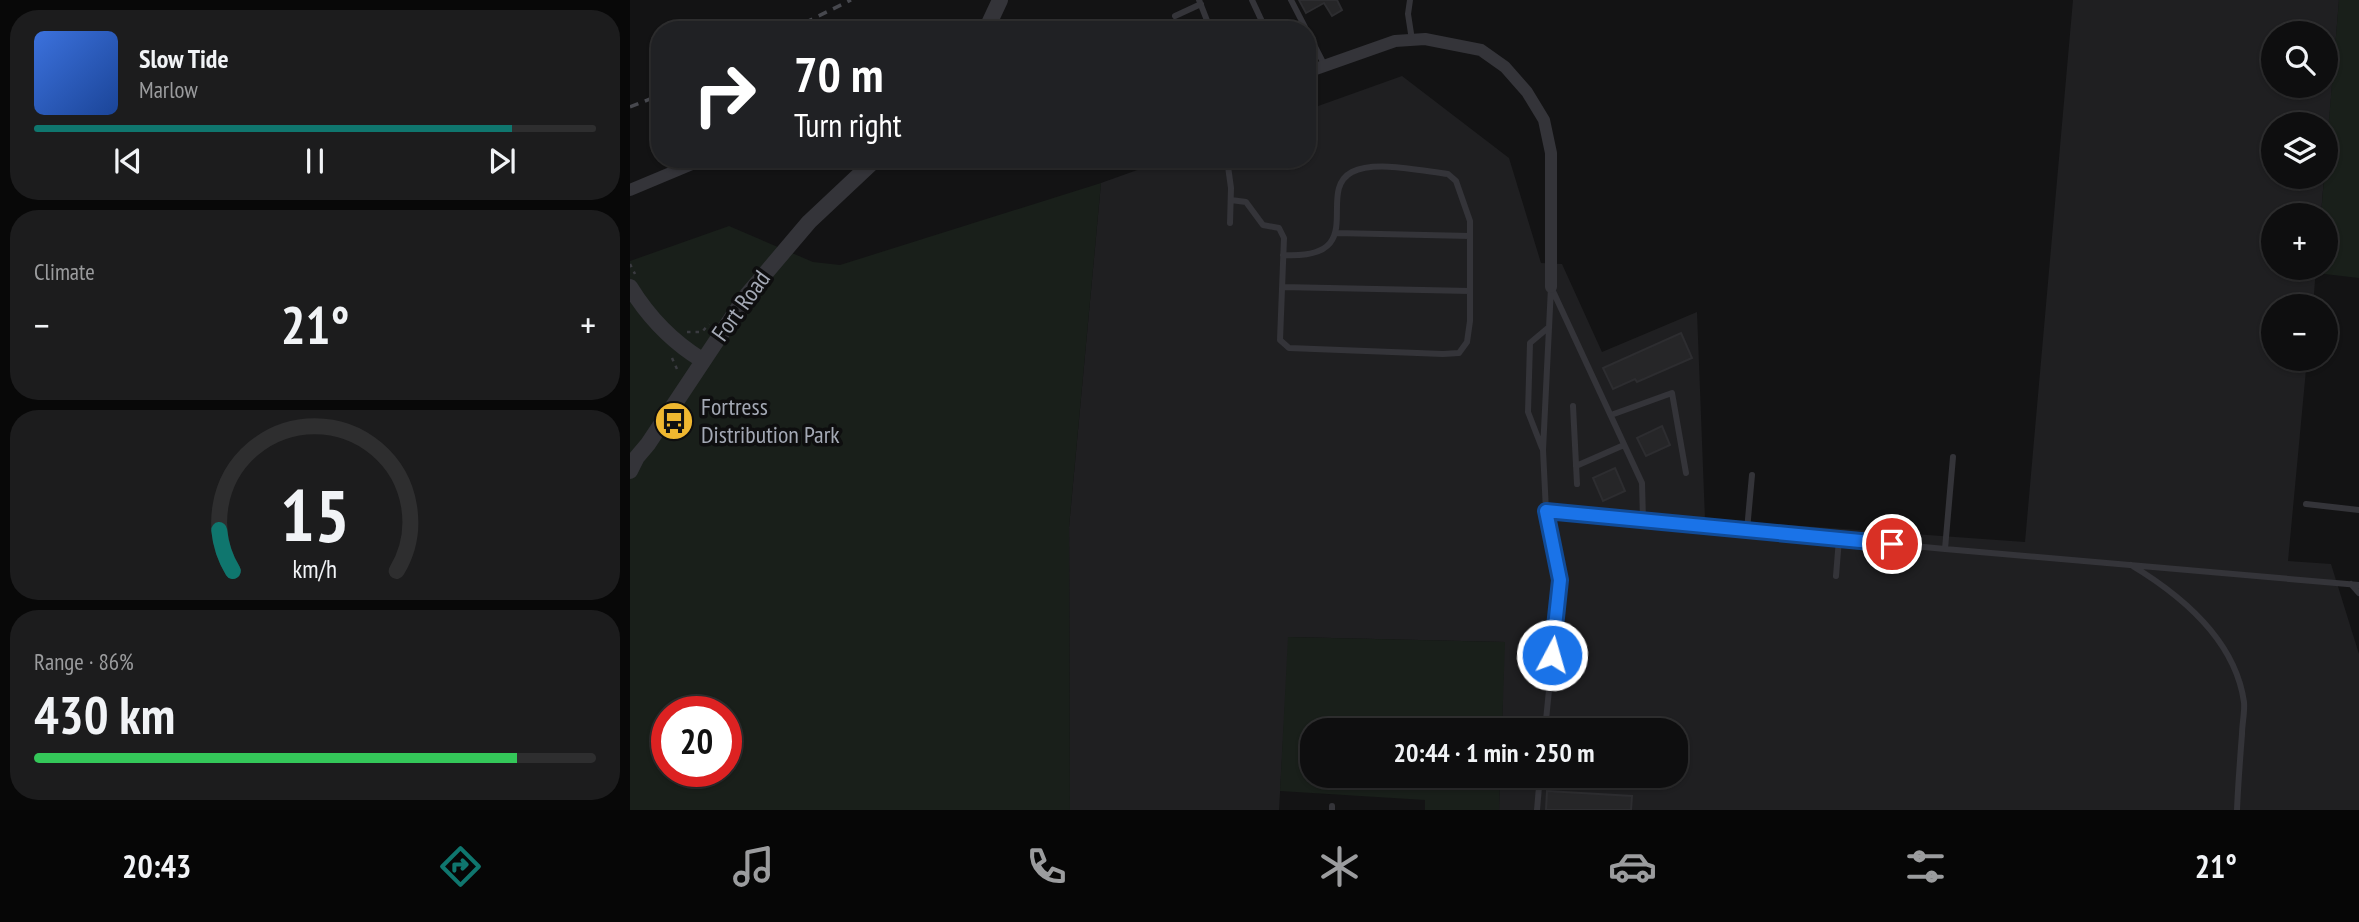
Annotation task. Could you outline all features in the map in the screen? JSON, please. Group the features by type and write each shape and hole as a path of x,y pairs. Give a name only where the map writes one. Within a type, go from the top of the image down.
{"street":[{"path":"990,21 1000,0"},
{"path":"1316,69 1395,41 1425,39 1481,50 1505,67 1527,92 1544,120 1551,153 1551,287"},
{"path":"630,190 683,168"},
{"name":"Fort Road","path":"630,471 741,303 785,247 867,168"},
{"path":"633,281 656,324 676,344 702,360"}],"lane":[{"path":"1252,0 1262,21"},
{"path":"1291,0 1302,21"},
{"path":"1409,0 1412,40"},
{"path":"1175,16 1200,2 1207,21"},
{"path":"1316,49 1325,66"},
{"path":"1231,200 1246,202 1263,225 1279,228 1284,238 1283,255 1280,340 1289,348 1443,354 1460,353 1466,342 1470,321 1470,221 1456,181 1448,174 1370,166 1353,172 1342,179 1338,194 1336,233 1323,250 1307,257 1283,255"},
{"path":"1228,168 1230,223"},
{"path":"1336,233 1470,236"},
{"path":"1282,287 1470,290"},
{"path":"1546,718 1560,580 1546,511 1542,450 1551,287"},
{"path":"1551,287 1642,483 1643,520"},
{"path":"1542,450 1528,412 1530,343 1550,327"},
{"path":"1611,415 1672,393 1686,473"},
{"path":"1573,405 1577,484"},
{"path":"1576,466 1625,445"},
{"path":"1945,550 1953,457"},
{"path":"1747,530 1752,475"},
{"path":"2306,504 2359,510"},
{"path":"1546,511 1945,550 2355,584 2359,593"},
{"path":"1836,576 1839,539"},
{"path":"2130,564 2163,584 2197,615 2216,637 2233,666 2244,703 2236,810"},
{"path":"1537,810 1539,788"}],"path":[{"path":"630,264 633,281"},
{"path":"685,332 702,332 711,323"},
{"path":"668,352 677,369 672,390 680,395"}],"shaded area":[{"path":"2073,0 2339,0 2337,21 2261,21 2261,98 2331,98 2330,112 2261,112 2261,189 2323,189 2322,203 2261,203 2261,280 2315,280 2314,294 2261,294 2261,371 2306,371 2288,561 2331,564 2359,654 2359,810 1499,810 1500,788 1688,788 1688,718 1502,718 1504,642 1289,637 1279,810 1070,810 1069,527 1101,183 1143,168 1316,168 1316,107 1402,76 1509,158 1541,263 1562,264 1602,352 1697,312 1705,519 2025,542"},
{"path":"2339,0 2359,0 2359,278 2338,276 2338,203 2322,203 2323,189 2338,189 2338,112 2330,112 2331,98 2338,98"},
{"path":"1101,183 1069,527 1070,810 630,810 630,261 729,226 813,262 840,265"},
{"path":"1288,637 1505,642 1502,718 1300,718 1300,788 1500,788 1499,810 1425,810 1425,800 1280,791"}],"building":[{"path":"1299,0 1337,0 1342,10 1332,16 1324,3 1306,13"},
{"path":"1681,333 1692,358 1637,382 1635,379 1613,389 1603,368"},
{"path":"1662,426 1670,445 1646,456 1637,438"},
{"path":"1615,468 1625,491 1603,501 1593,478"},
{"path":"1547,791 1632,796 1631,810 1546,810"}],"railway":[{"path":"808,21 851,0"},
{"path":"630,107 651,99"}],"place":[{"name":"Fortress Distribution Park","path":"674,421"}],"route":[{"path":"1552,655 1560,580 1546,511 1892,544"}]}
